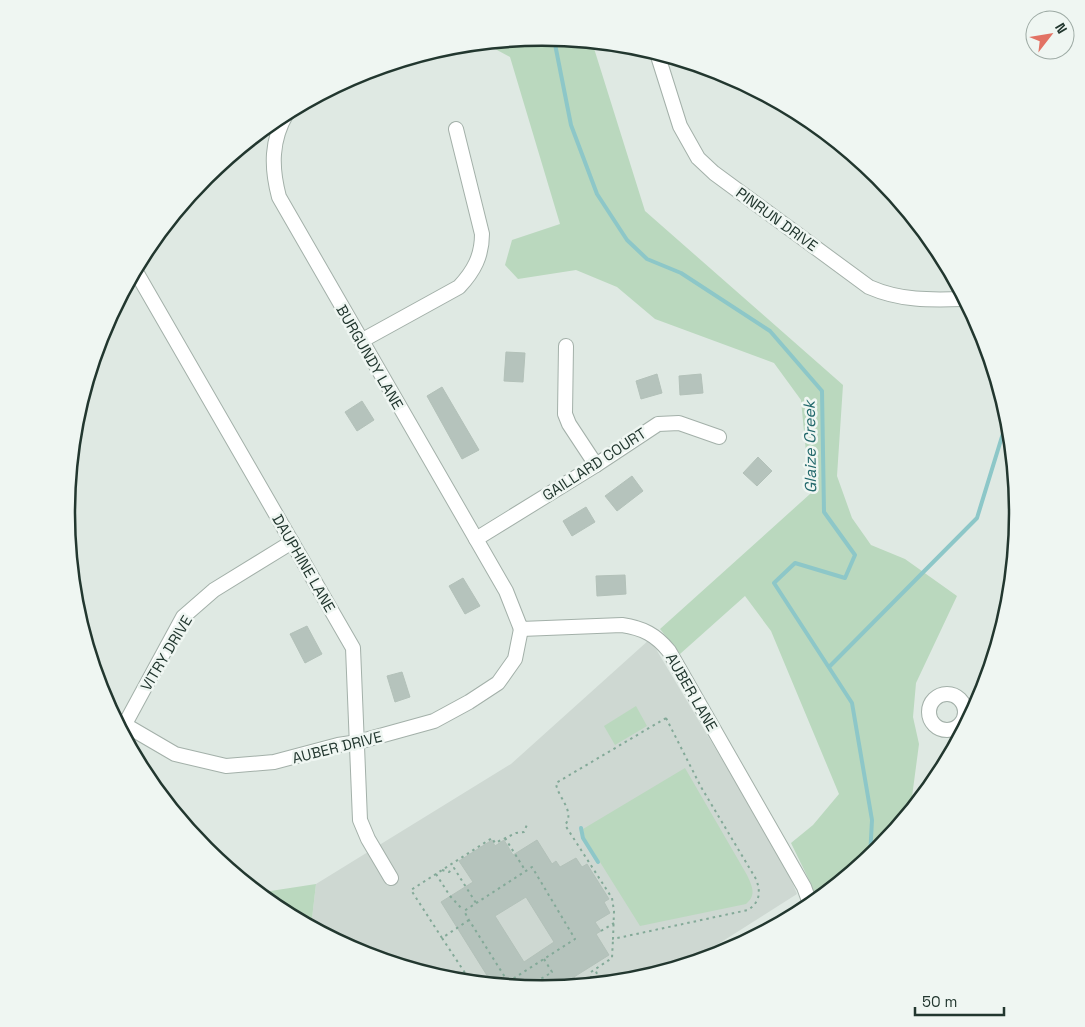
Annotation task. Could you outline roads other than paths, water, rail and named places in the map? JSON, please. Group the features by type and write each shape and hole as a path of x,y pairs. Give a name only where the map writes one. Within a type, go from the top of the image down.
{"street":[{"name":"PINRUN DRIVE","path":"660,61 680,126 698,158 714,173 869,286 885,294 905,299 958,299"},
{"name":"BURGUNDY LANE","path":"279,128 273,160 278,197 506,591 521,629"},
{"path":"361,341 458,287 471,275 477,262 482,249 482,234 456,129"},
{"name":"DAUPHINE LANE","path":"139,278 353,648 360,820 368,839 392,878"},
{"path":"566,346 565,414 569,424 596,465"},
{"name":"GAILLARD COURT","path":"476,539 596,465 658,424 679,423 719,437"},
{"name":"VITRY DRIVE","path":"122,718 183,617 214,590 292,542"},
{"name":"AUBER LANE","path":"521,629 622,625 638,627 661,641 669,651 804,887 808,898"},
{"name":"AUBER DRIVE","path":"126,726 175,754 226,766 274,762 338,745 358,742 434,721 469,702 498,683 514,659 521,629"}],"waterway":[{"name":"Glaize Creek","path":"555,46 571,125 597,194 627,240 647,259 681,273 770,331 822,391 824,512 855,555 845,578 795,563 774,583 852,703 872,820 871,846"},
{"path":"830,666 977,518 1003,434"},
{"path":"581,828 583,838 598,862"}]}
